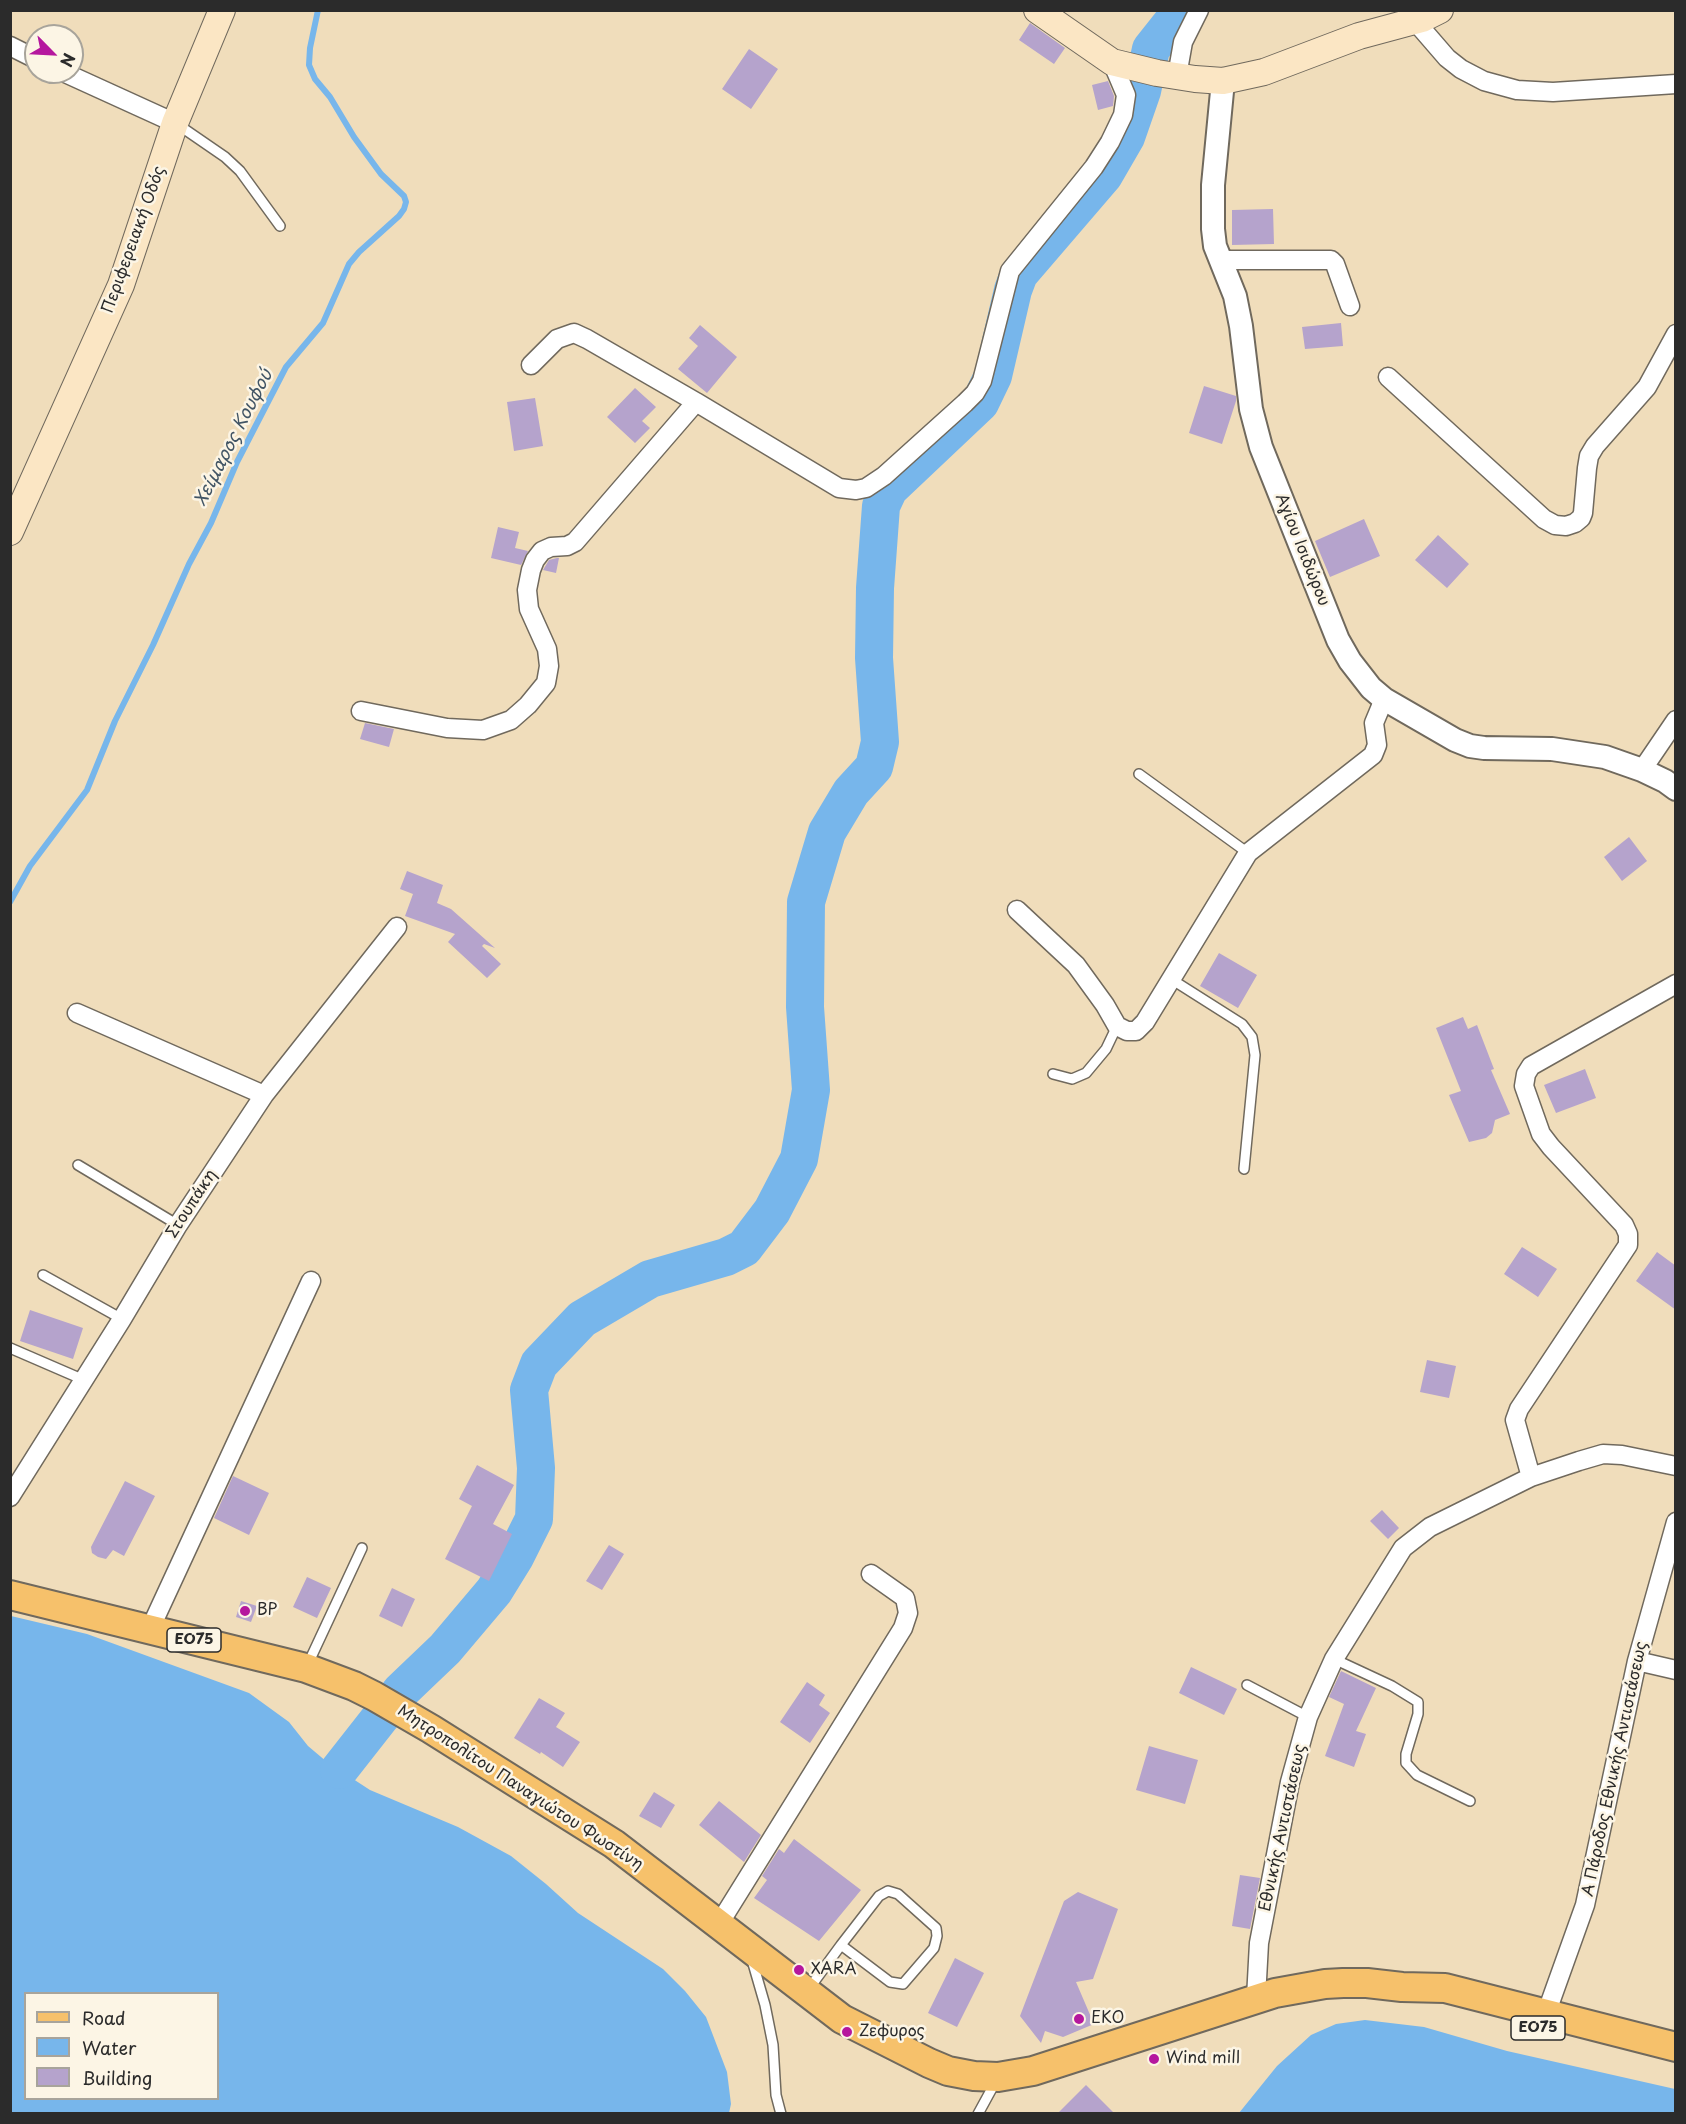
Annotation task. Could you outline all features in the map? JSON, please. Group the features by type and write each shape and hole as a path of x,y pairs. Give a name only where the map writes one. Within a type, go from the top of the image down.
{"main road":[{"name":"Περιφερειακή Οδός","path":"11,529 121,285 175,123 222,10"},
{"path":"1037,10 1121,64 1167,75 1223,81 1264,72 1359,36 1424,15"},
{"name":"Μητροπολίτου Παναγιώτου Φωστίνη","path":"10,1595 306,1668 374,1696 417,1720 614,1844 806,1993 858,2029 929,2064 962,2074 998,2077 1050,2067 1257,1998 1325,1984 1367,1983 1445,1988 1676,2047"},
{"name":"Μητροπολίτου Παναγιώτου Φωστίνη","path":"1402,1987 1441,2003 1676,2062"}],"street":[{"path":"1167,75 1199,10"},
{"path":"1424,15 1448,58 1461,69 1484,81 1517,90 1553,92 1676,84"},
{"path":"10,46 24,53"},
{"path":"531,365 557,339 574,333 696,402 839,488 856,490 866,488 884,476 975,393 982,381 1010,271 1094,167 1123,115 1126,95 1121,64"},
{"name":"Αγίου Ισιδώρου","path":"1223,81 1213,185 1213,229 1215,246 1235,296 1251,409 1261,447 1338,640 1359,675 1384,699 1455,740 1470,746 1576,752 1616,760 1665,781 1676,789"},
{"path":"84,82 175,123"},
{"path":"1220,260 1331,260 1335,264 1350,306"},
{"path":"1388,377 1549,523 1566,526 1575,523 1583,513 1587,468 1594,446 1647,387 1676,334"},
{"path":"361,711 447,728 483,730 511,720 528,705 546,683 549,666 547,648 529,609 527,590 535,560 542,551 551,546 567,546 575,542 696,402"},
{"path":"1017,910 1076,965 1117,1026 1127,1031 1136,1031 1145,1022 1248,854 1373,755 1377,745 1374,723 1384,699"},
{"path":"1642,770 1676,720"},
{"name":"Στουπάκη","path":"10,1497 178,1225 264,1095 397,927"},
{"path":"1531,1477 1515,1420 1519,1409 1628,1245 1628,1234 1624,1225 1541,1134 1524,1086 1526,1074 1531,1066 1676,984"},
{"path":"77,1013 264,1095"},
{"path":"150,1629 311,1281"},
{"name":"Εθνικής Αντιστάσεως","path":"1257,1998 1259,1943 1290,1782 1308,1717 1334,1659 1403,1548 1430,1527 1531,1477 1603,1454 1636,1457 1676,1466"},
{"name":"Α Πάροδος Εθνικής Αντιστάσεως","path":"1546,2014 1585,1905 1636,1661 1676,1522"},
{"path":"719,1924 903,1628 908,1613 905,1598 871,1574"},
{"path":"1636,1661 1676,1670"}],"lane":[{"path":"175,123 225,157 240,171 280,226"},
{"path":"1138,774 1248,854"},
{"path":"1171,978 1242,1024 1252,1037 1255,1055 1244,1169"},
{"path":"1053,1074 1072,1079 1086,1073 1106,1049 1117,1026"},
{"path":"78,1165 178,1225"},
{"path":"43,1275 122,1319"},
{"path":"10,1348 84,1380"},
{"path":"306,1668 362,1548"},
{"path":"1334,1659 1392,1686 1418,1702 1418,1714 1406,1754 1406,1763 1417,1774 1470,1801"},
{"path":"1247,1685 1308,1717"},
{"path":"806,1993 841,1945 879,1896 888,1891 898,1894 936,1928 934,1948 903,1984 890,1982 841,1945"},
{"path":"747,1946 765,2005 773,2045 776,2096 781,2114"},
{"path":"978,2114 998,2077"}],"water":[{"path":"11,1616 87,1634 249,1693 289,1722 308,1746 327,1762 370,1790 458,1827 511,1856 578,1913 663,1969 685,1991 706,2017 727,2072 731,2104 729,2113 11,2113"},
{"path":"1365,2020 1424,2027 1507,2051 1675,2089 1675,2113 1239,2113 1277,2066 1311,2035 1336,2024"}],"building":[{"path":"1030,23 1065,48 1054,64 1019,40"},
{"path":"749,49 778,69 751,109 722,89"},
{"path":"1108,81 1114,96 1113,106 1098,110 1092,85"},
{"path":"1273,209 1274,244 1232,245 1232,210"},
{"path":"1341,323 1343,346 1305,349 1302,327"},
{"path":"700,325 737,357 707,393 678,369 698,346 689,338"},
{"path":"1204,386 1236,396 1222,444 1189,433"},
{"path":"635,388 656,407 642,421 650,428 635,443 607,417"},
{"path":"535,398 543,446 514,451 507,402"},
{"path":"1364,519 1380,556 1330,577 1315,541"},
{"path":"498,527 519,532 515,548 528,551 521,565 491,558"},
{"path":"1438,535 1469,564 1447,588 1415,560"},
{"path":"559,558 556,573 543,570 549,560"},
{"path":"365,723 394,729 389,747 360,739"},
{"path":"1629,837 1647,861 1622,881 1604,857"},
{"path":"407,871 443,885 437,903 451,909 495,948 484,944 482,946 501,964 487,978 448,942 455,934 405,916 413,894 400,889"},
{"path":"1219,953 1257,975 1238,1008 1200,986"},
{"path":"1463,1017 1468,1029 1477,1025 1494,1069 1491,1070 1510,1114 1495,1120 1492,1133 1486,1138 1469,1142 1449,1095 1461,1091 1436,1028"},
{"path":"1585,1069 1596,1098 1556,1113 1544,1085"},
{"path":"1522,1247 1557,1269 1538,1297 1504,1274"},
{"path":"1657,1252 1676,1266 1676,1310 1636,1281"},
{"path":"30,1310 83,1328 73,1359 20,1341"},
{"path":"1427,1360 1456,1366 1449,1398 1420,1392"},
{"path":"477,1465 514,1485 493,1524 512,1534 489,1581 445,1559 472,1506 459,1499"},
{"path":"233,1476 269,1493 249,1535 214,1518"},
{"path":"125,1481 155,1496 124,1556 113,1550 106,1559 98,1557 92,1553 91,1547"},
{"path":"1382,1510 1399,1528 1388,1539 1370,1521"},
{"path":"609,1545 624,1554 602,1590 586,1581"},
{"path":"307,1577 331,1588 317,1618 293,1607"},
{"path":"392,1588 415,1599 402,1627 379,1616"},
{"path":"241,1601 257,1606 251,1622 236,1617"},
{"path":"1191,1667 1237,1689 1224,1715 1179,1693"},
{"path":"1341,1671 1376,1688 1356,1731 1366,1734 1354,1767 1325,1756 1344,1704 1329,1697"},
{"path":"807,1682 825,1695 819,1705 830,1713 810,1743 780,1722"},
{"path":"539,1698 565,1713 556,1727 580,1742 563,1767 514,1738"},
{"path":"1149,1746 1198,1760 1185,1804 1136,1790"},
{"path":"654,1792 675,1805 661,1828 639,1816"},
{"path":"719,1801 761,1835 744,1862 699,1825"},
{"path":"794,1839 861,1890 819,1941 754,1898 767,1880 762,1876 779,1849 784,1853"},
{"path":"1240,1875 1260,1878 1250,1929 1232,1926"},
{"path":"1078,1892 1118,1909 1093,1979 1076,1982 1094,2024 1063,2037 1045,2031 1041,2043 1020,2016 1064,1901"},
{"path":"955,1958 984,1973 957,2027 928,2013"},
{"path":"1086,2085 1115,2114 1057,2114"}],"waterway":[{"name":"Χείμαρος Κουφού","path":"10,902 30,866 87,790 115,721 153,645 189,564 211,523 237,462 286,367 323,323 349,264 404,209 406,202 404,196 381,174 354,137 330,97 315,79 309,65 318,10"},
{"path":"339,1770 401,1691 445,1649 494,1591 515,1557 534,1519 536,1468 529,1390 539,1364 582,1319 650,1279 726,1257 744,1248 772,1211 799,1159 811,1090 805,1007 806,902 827,832 851,792 874,767 880,742 874,658 875,588 881,506 889,489 980,403 993,376 1013,290 1019,274 1104,175 1126,137 1142,91 1151,49 1182,10"}],"place":[{"name":"BP","path":"245,1611"},
{"name":"XARA","path":"799,1970"},
{"name":"EKO","path":"1079,2019"},
{"name":"Ζεφυρος","path":"847,2032"},
{"name":"Wind mill","path":"1154,2059"}]}
